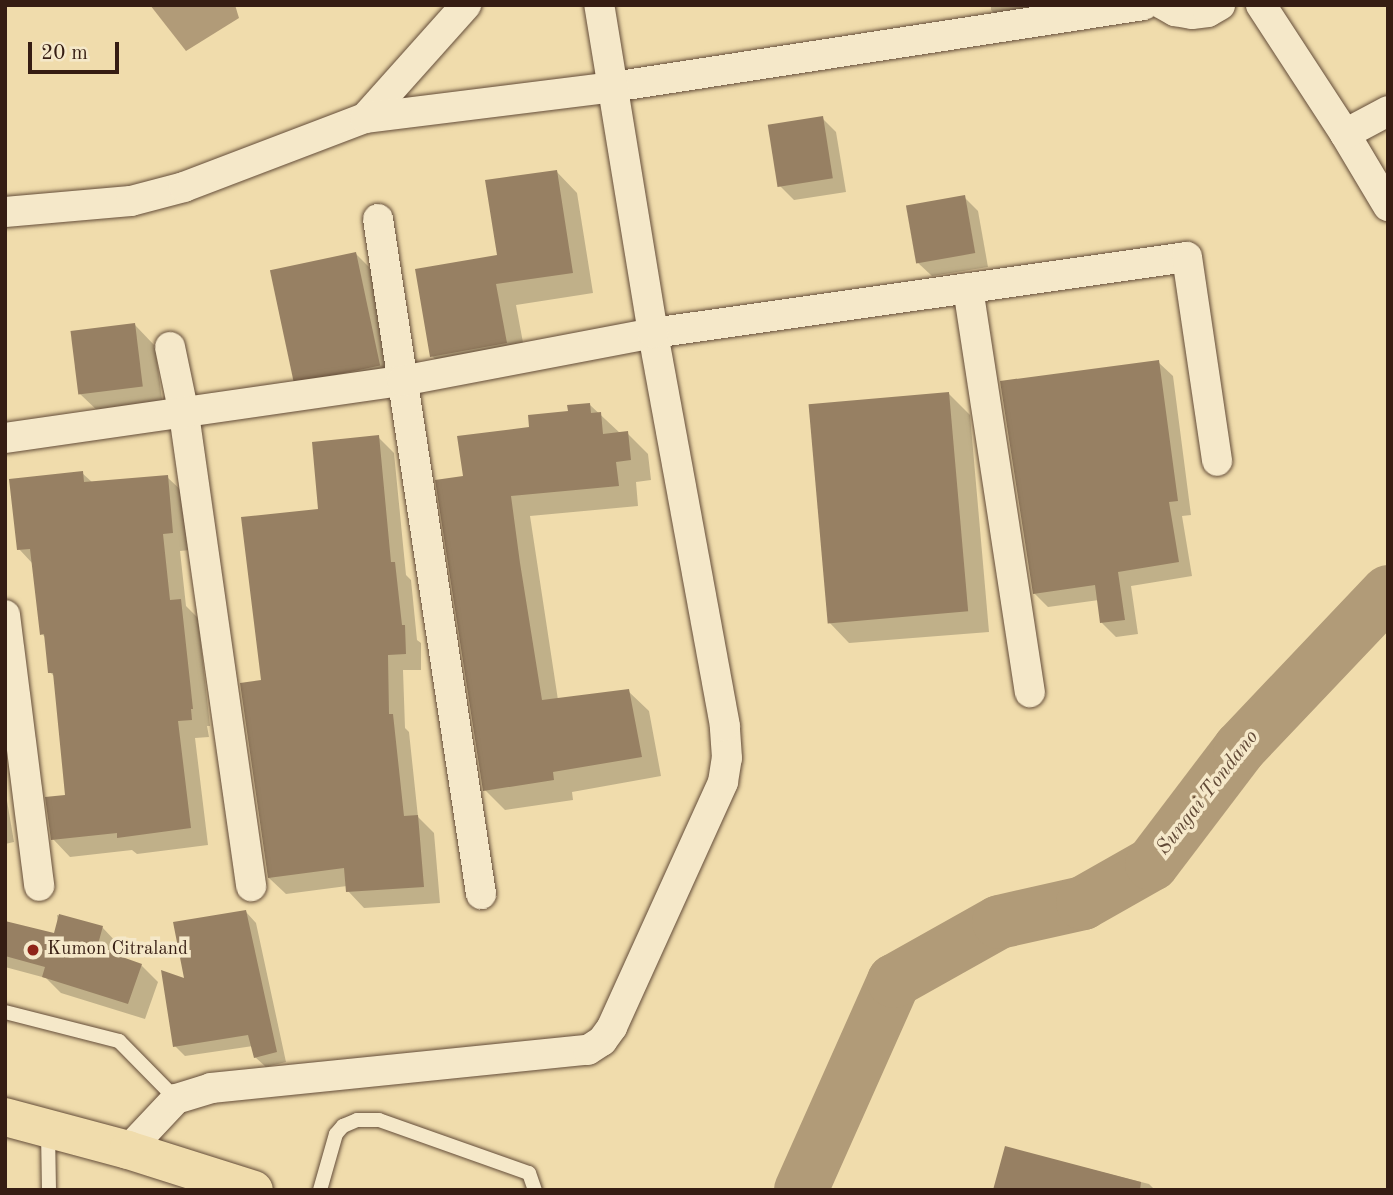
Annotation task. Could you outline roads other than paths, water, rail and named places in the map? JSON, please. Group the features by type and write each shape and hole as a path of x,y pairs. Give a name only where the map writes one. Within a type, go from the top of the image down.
{"highway":[{"path":"5,1117 128,1150 231,1187"}],"street":[{"path":"365,118 466,5"},
{"path":"128,1150 176,1099 211,1088 588,1050 602,1041 612,1027 723,782 727,758 725,726 653,333 598,5"},
{"path":"5,212 120,203 158,194 184,187 365,118 613,87 1144,5"},
{"path":"1164,5 1175,11 1192,14 1208,12 1220,5"},
{"path":"1261,5 1345,134 1388,206"},
{"path":"1345,134 1388,111"},
{"path":"378,219 481,894"},
{"path":"5,438 402,381 653,333 1187,257 1217,461"},
{"path":"968,288 1030,692"},
{"path":"170,347 184,414 251,886"},
{"path":"5,615 39,886"}],"lane":[{"path":"5,1012 119,1041 176,1099"},
{"path":"320,1190 336,1134 343,1126 357,1120 379,1120 529,1173 535,1190"},
{"path":"48,1129 49,1190"}],"waterway":[{"name":"Sungai Tondano","path":"801,1190 894,981 999,922 1083,903 1152,864 1240,748 1388,592"}],"place":[{"name":"Kumon Citraland","path":"33,950"}]}
